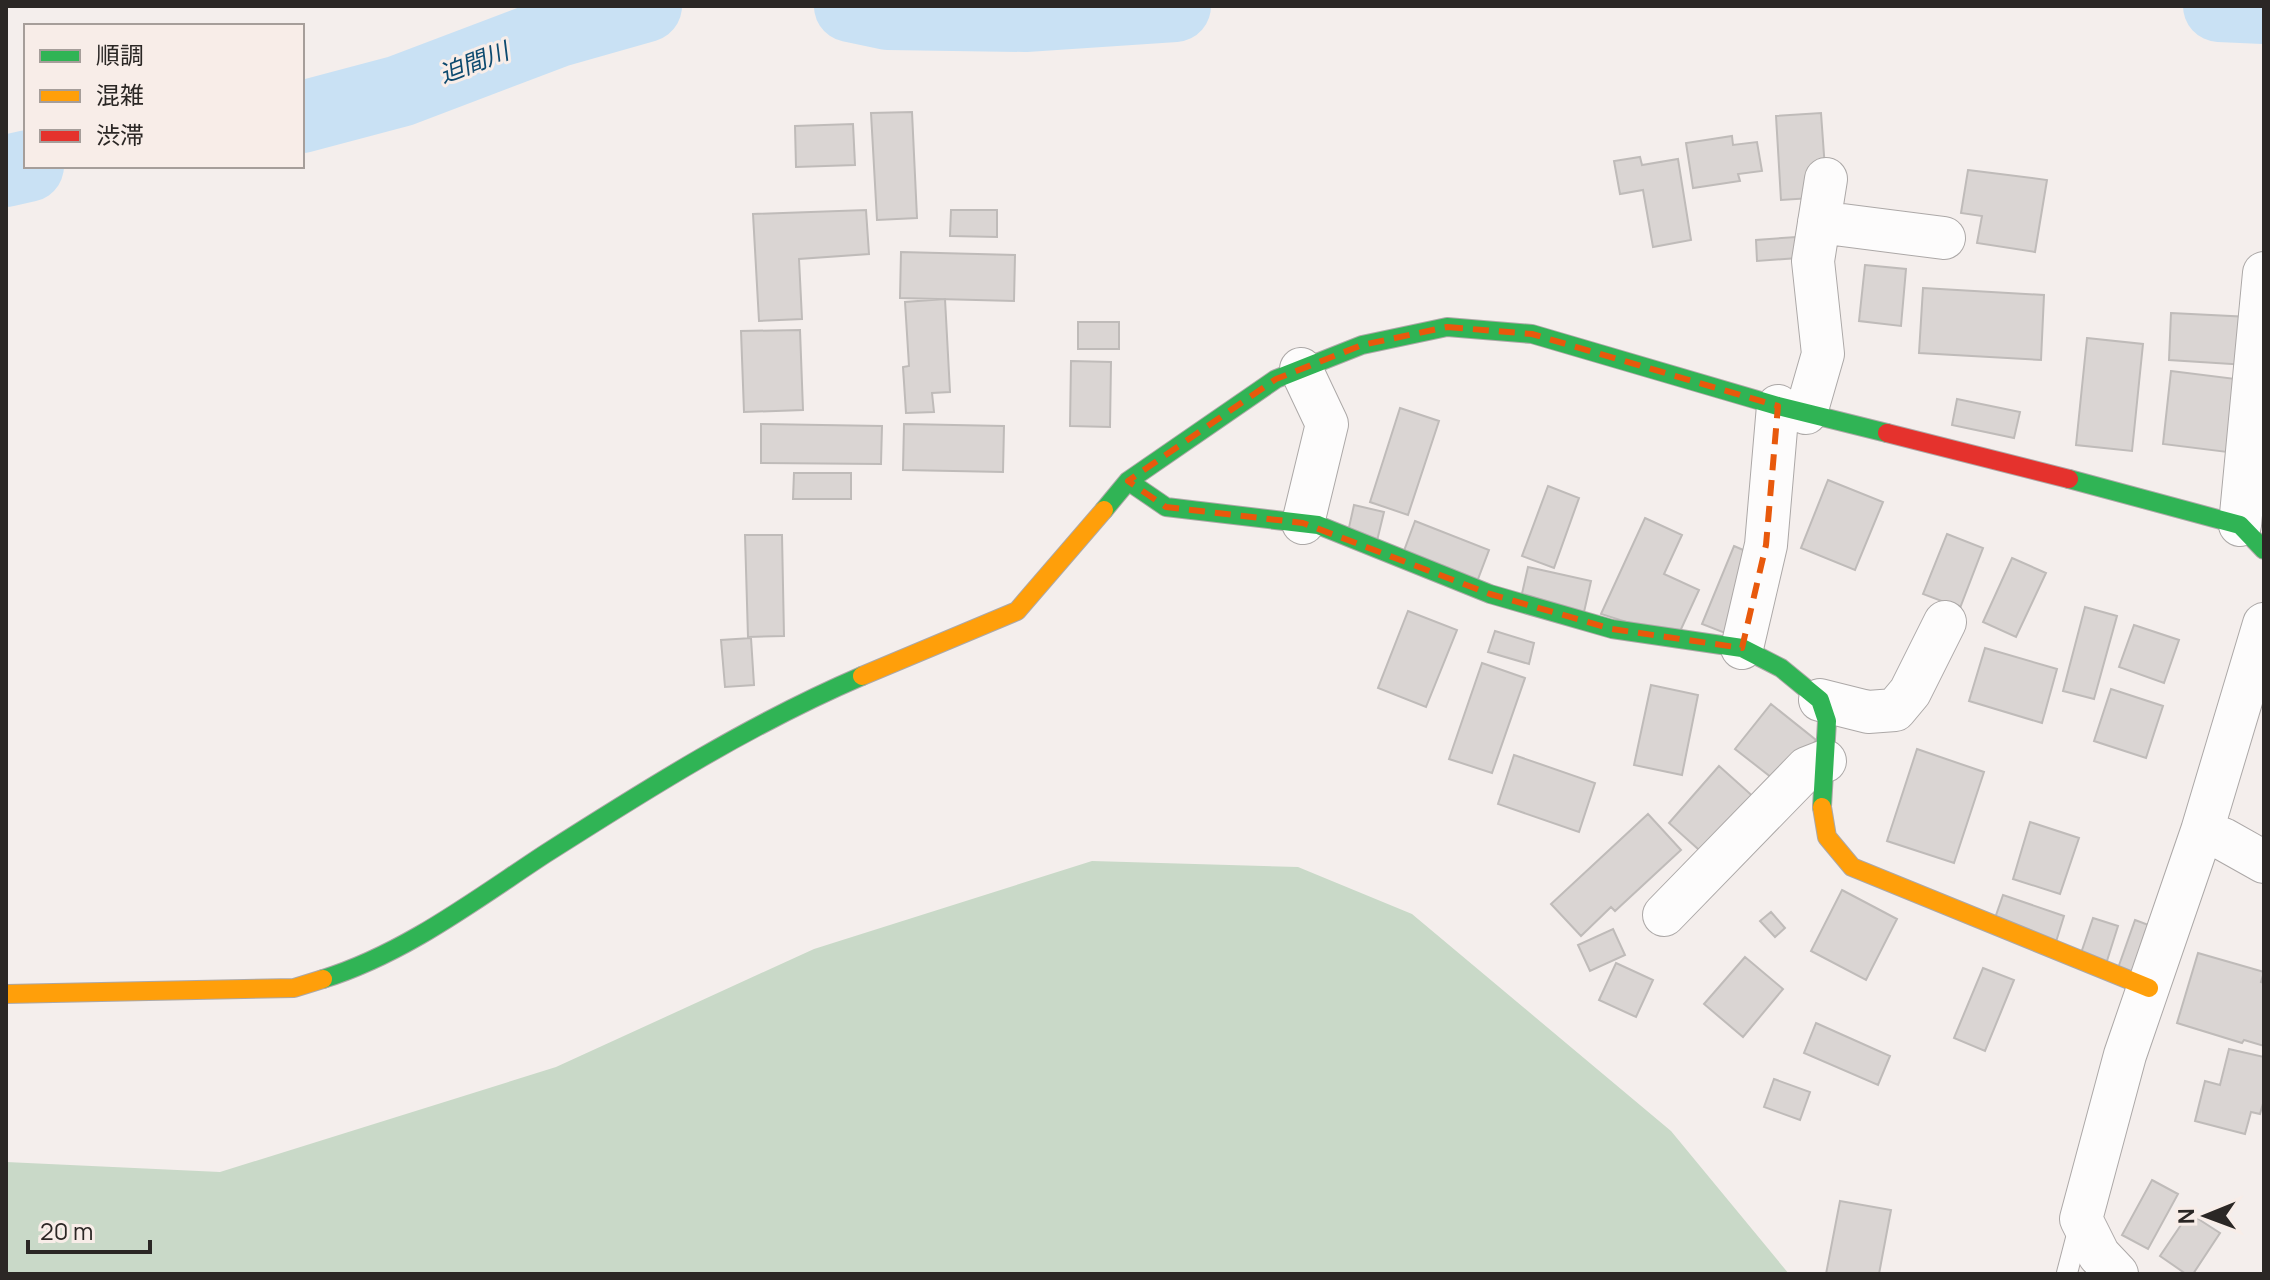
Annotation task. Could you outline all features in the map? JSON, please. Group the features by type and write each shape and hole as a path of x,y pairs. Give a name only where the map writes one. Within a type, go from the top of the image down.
{"street":[{"path":"1742,648 1792,409 1823,354 1813,261 1826,179"},
{"path":"1819,222 1944,238"},
{"path":"6,994 294,988 336,975 419,936 648,788 802,702 1017,611 1128,481 1276,379 1362,345 1447,327 1532,334 2252,537 2264,273"},
{"path":"1301,369 1327,424 1303,523"},
{"path":"1128,481 1166,507 1318,525 1490,594 1612,629 1742,648 1781,668 1820,700 1868,712 1895,710 1910,692 1945,622"},
{"path":"2117,1274 2099,1255 2081,1219 2125,1055 2202,831 2264,624"},
{"path":"1820,700 1827,721 1822,809 1827,837 1852,867 2149,988"},
{"path":"1664,915 1807,768 1825,761"},
{"path":"2202,831 2264,862"}],"lane":[{"path":"2067,1273 2081,1219"}],"highlighted area":[{"path":"1447,327 1532,334 1778,406 1766,545 1742,648 1612,629 1490,594 1303,523 1166,507 1128,481 1276,379 1362,345"}],"green space":[{"path":"1092,861 1298,867 1412,914 1671,1131 1789,1274 6,1274 6,1162 220,1172 556,1067 814,949"}],"building":[{"path":"912,112 917,218 877,220 871,113"},
{"path":"1821,113 1827,197 1781,200 1776,116"},
{"path":"853,124 855,165 796,167 795,126"},
{"path":"1732,136 1733,145 1757,142 1762,171 1738,174 1740,181 1693,188 1686,143"},
{"path":"1640,157 1642,165 1678,159 1691,240 1653,247 1643,190 1620,194 1614,161"},
{"path":"1968,170 2047,180 2035,252 1977,243 1982,216 1961,213"},
{"path":"866,210 869,254 799,259 802,319 759,321 753,214"},
{"path":"951,210 997,210 997,237 950,236"},
{"path":"1796,237 1798,258 1757,261 1756,240"},
{"path":"901,252 1015,255 1014,301 900,298"},
{"path":"1865,265 1906,269 1901,326 1859,321"},
{"path":"1923,288 2044,295 2041,360 1919,353"},
{"path":"945,299 950,392 932,393 934,412 906,413 903,367 909,366 905,302"},
{"path":"2171,313 2250,317 2247,365 2169,360"},
{"path":"1078,322 1119,322 1119,349 1078,349"},
{"path":"800,330 803,410 744,412 741,331"},
{"path":"2087,338 2143,344 2132,451 2076,445"},
{"path":"1071,361 1111,362 1110,427 1070,426"},
{"path":"2171,371 2252,381 2243,454 2163,444"},
{"path":"1957,399 2020,412 2014,438 1952,425"},
{"path":"1400,408 1439,421 1408,515 1370,502"},
{"path":"761,424 882,426 881,464 761,463"},
{"path":"904,424 1004,426 1003,472 903,470"},
{"path":"794,473 851,473 851,499 793,499"},
{"path":"1828,480 1883,502 1855,570 1801,548"},
{"path":"1548,486 1579,498 1554,568 1522,556"},
{"path":"1354,505 1384,512 1375,549 1346,541"},
{"path":"1645,518 1682,535 1664,574 1699,590 1677,638 1601,614"},
{"path":"1415,521 1489,550 1475,587 1401,559"},
{"path":"1947,534 1983,548 1960,608 1923,594"},
{"path":"745,535 782,535 784,636 748,637"},
{"path":"1734,546 1769,561 1738,638 1702,624"},
{"path":"2012,558 2046,573 2016,637 1983,622"},
{"path":"1528,567 1591,581 1582,621 1519,607"},
{"path":"2085,607 2117,616 2094,699 2063,691"},
{"path":"1408,611 1457,630 1426,707 1378,688"},
{"path":"2134,625 2179,640 2164,683 2119,667"},
{"path":"1495,631 1534,643 1529,664 1488,652"},
{"path":"751,638 754,685 725,687 721,640"},
{"path":"1985,648 2057,669 2042,723 1969,701"},
{"path":"1482,663 1525,678 1492,773 1449,759"},
{"path":"1651,685 1698,695 1682,775 1634,765"},
{"path":"2111,689 2163,706 2146,758 2094,741"},
{"path":"1771,704 1816,740 1781,785 1735,749"},
{"path":"1917,749 1984,772 1954,863 1887,841"},
{"path":"1514,755 1595,783 1579,832 1498,804"},
{"path":"1719,766 1757,800 1707,857 1669,823"},
{"path":"1648,814 1681,850 1615,911 1611,907 1581,936 1551,904"},
{"path":"2030,822 2079,838 2060,894 2013,879"},
{"path":"1842,890 1897,919 1866,980 1811,951"},
{"path":"2003,895 2064,916 2055,945 1993,924"},
{"path":"1771,912 1785,928 1775,937 1760,921"},
{"path":"2093,918 2118,926 2106,964 2080,956"},
{"path":"2135,920 2162,930 2144,980 2117,971"},
{"path":"1613,929 1625,955 1590,971 1578,945"},
{"path":"2198,953 2264,972 2261,982 2264,983 2264,1046 2244,1040 2242,1043 2177,1023"},
{"path":"1745,957 1783,989 1743,1037 1704,1004"},
{"path":"1616,963 1653,980 1636,1017 1599,1000"},
{"path":"1983,968 2014,980 1985,1051 1954,1038"},
{"path":"1816,1023 1890,1056 1878,1085 1804,1053"},
{"path":"2229,1049 2264,1057 2264,1100 2260,1114 2251,1112 2245,1134 2195,1121 2205,1081 2220,1085"},
{"path":"1774,1079 1810,1092 1800,1120 1764,1107"},
{"path":"2152,1180 2178,1194 2148,1249 2122,1235"},
{"path":"1840,1201 1891,1210 1879,1274 1826,1274"},
{"path":"2189,1213 2220,1233 2193,1274 2186,1274 2160,1256"}],"waterway":[{"name":"迫間川","path":"304,116 400,91 558,31 646,6"},
{"name":"迫間川","path":"850,6 888,14 1025,16 1175,6"},
{"name":"迫間川","path":"2219,6 2264,8"},
{"name":"迫間川","path":"6,171 24,167"}],"traffic: fast":[{"path":"1104,510 1128,481 1276,379 1362,345 1447,327 1532,334 1778,406 1887,433"},
{"path":"2069,479 2240,525 2264,550"},
{"path":"1128,481 1166,507 1318,525 1490,594 1612,629 1742,648 1781,668 1820,700 1827,721 1822,807"},
{"path":"323,979 410,941 700,759 780,715 862,676"}],"traffic: slow":[{"path":"862,676 1017,611 1104,510"},
{"path":"1822,807 1827,837 1852,867 2149,988"},
{"path":"6,994 294,988 323,979"}],"traffic: jam":[{"path":"1887,433 2069,479"}]}
